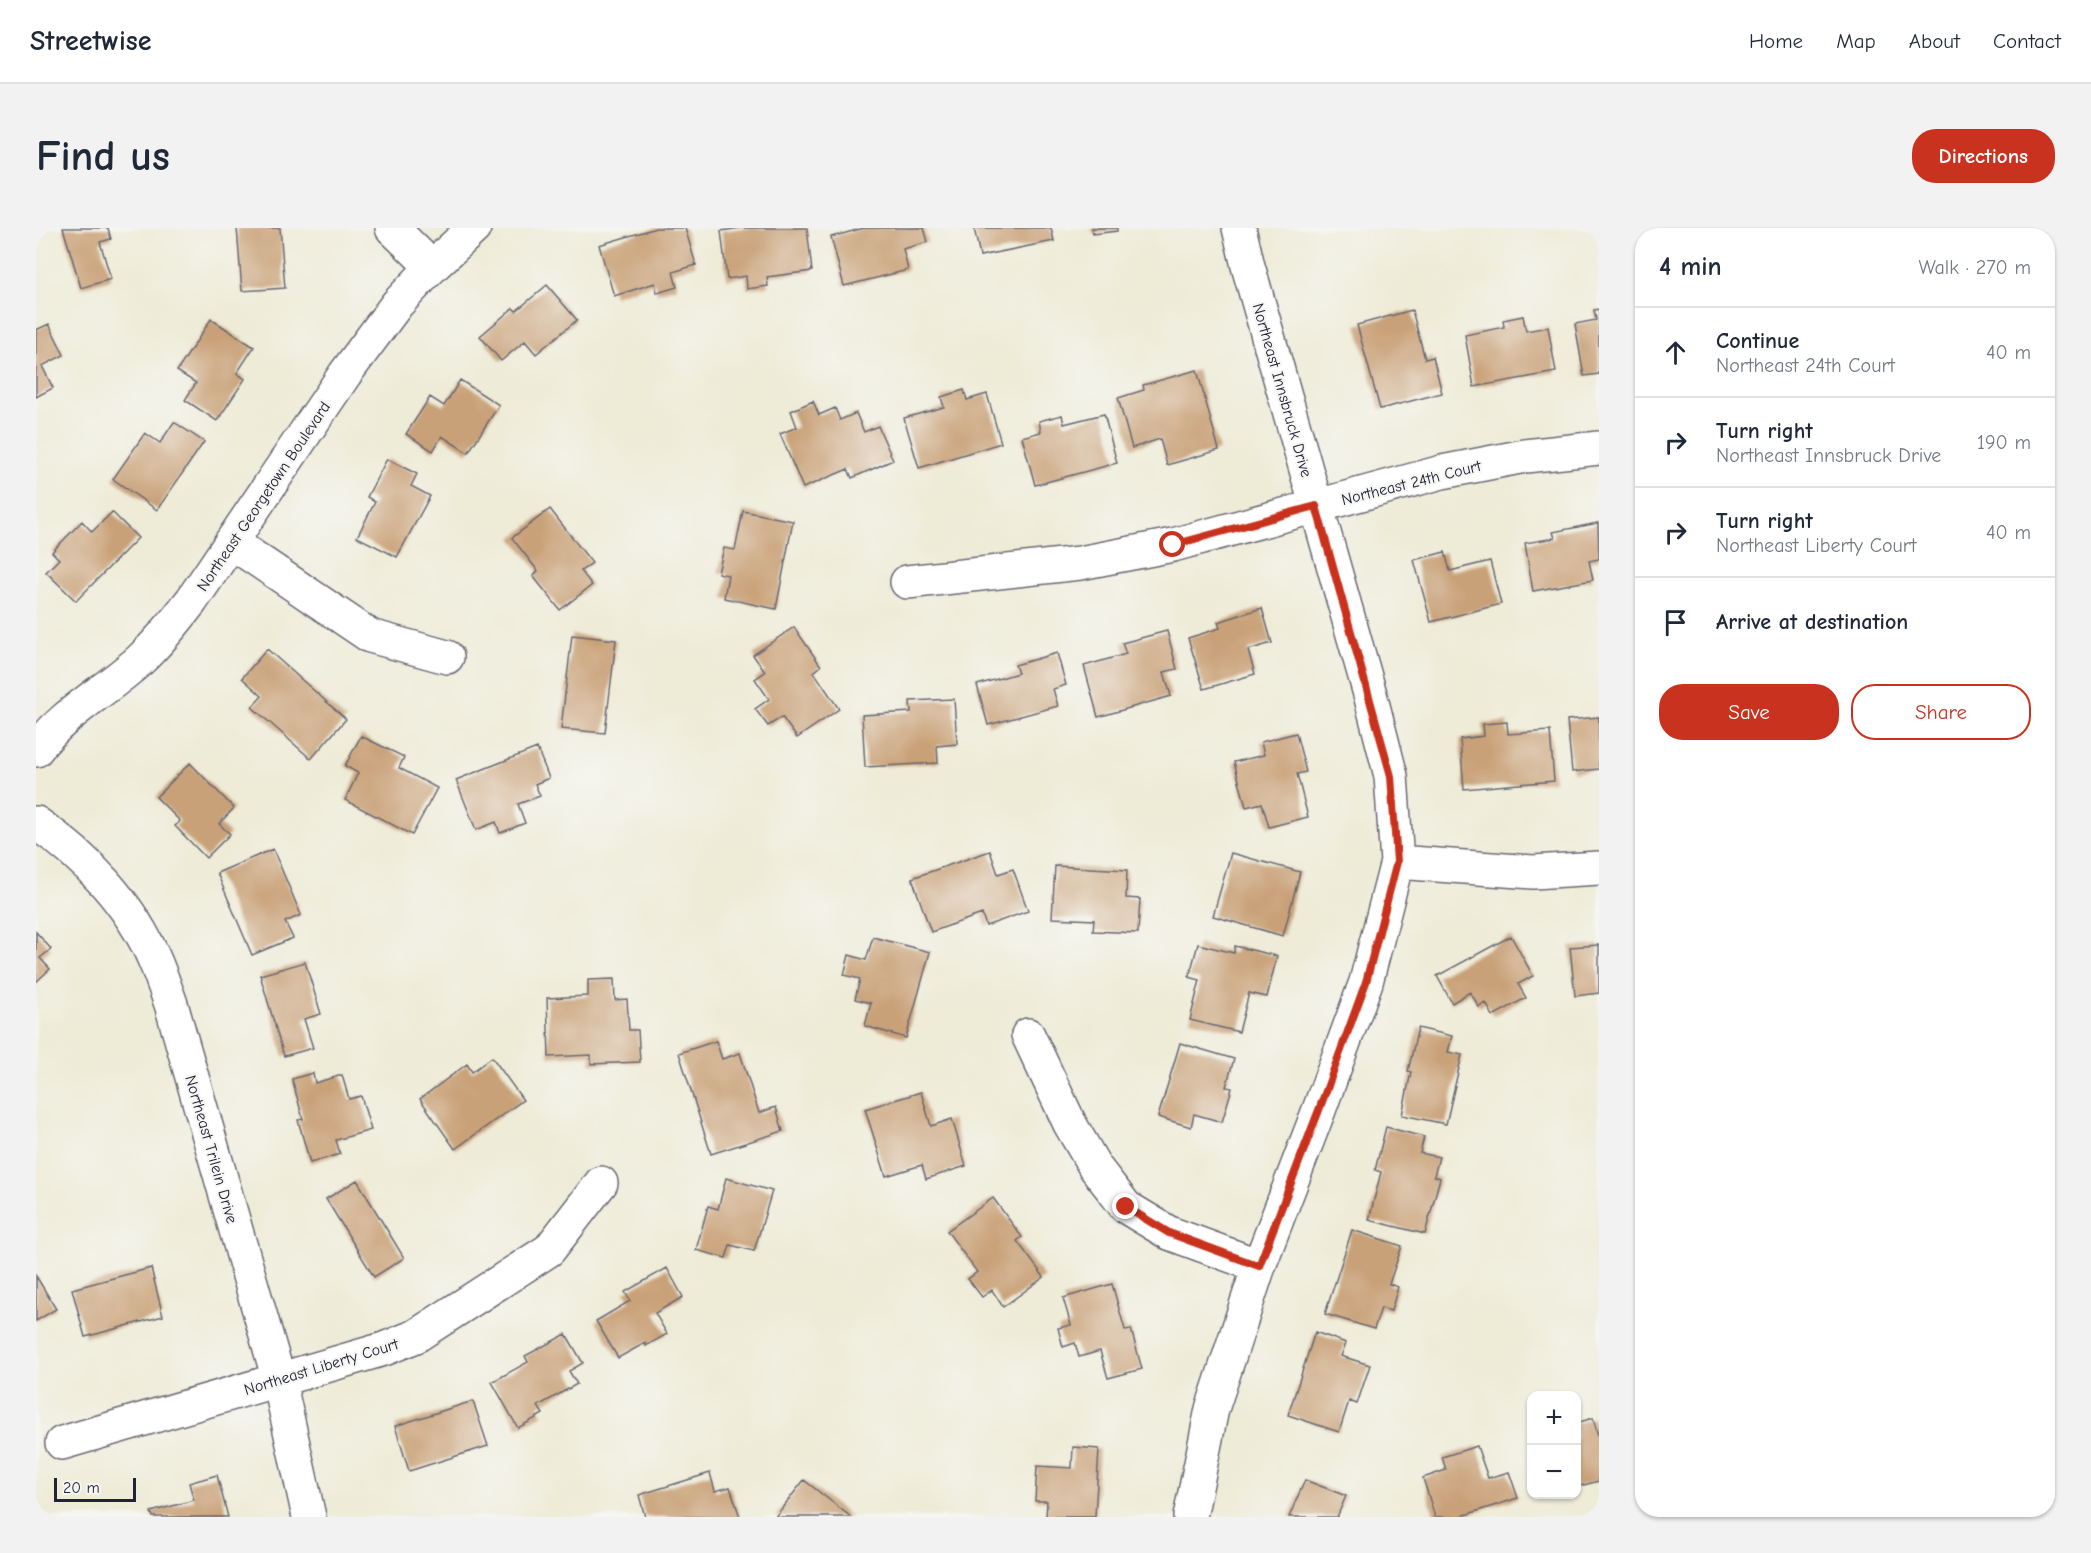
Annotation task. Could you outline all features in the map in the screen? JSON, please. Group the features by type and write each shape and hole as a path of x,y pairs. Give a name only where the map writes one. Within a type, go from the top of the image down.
{"street":[{"path":"392,228 432,267"},
{"name":"Northeast Georgetown Boulevard","path":"36,750 67,716 139,661 169,631 345,374 398,304 432,267 474,228"},
{"name":"Northeast Innsbruck Drive","path":"1190,1517 1212,1409 1259,1266 1366,982 1397,862 1391,776 1239,228"},
{"name":"Northeast 24th Court","path":"907,582 1080,563 1173,545 1442,472 1525,456 1599,448"},
{"path":"231,542 370,636 447,657"},
{"name":"Northeast Trilein Drive","path":"36,823 71,849 106,883 132,918 155,959 171,1004 279,1380 309,1517"},
{"path":"1397,862 1533,872 1599,868"},
{"path":"1028,1035 1070,1124 1095,1167 1126,1207 1169,1233 1259,1266"},
{"name":"Northeast Liberty Court","path":"62,1443 384,1349 416,1336 549,1250 601,1183"}],"building":[{"path":"63,228 108,228 111,239 100,242 111,279 81,288"},
{"path":"237,228 280,228 285,288 242,291"},
{"path":"656,228 685,228 696,265 673,272 677,287 657,293 655,283 614,296 599,245"},
{"path":"741,228 807,228 812,271 767,277 768,286 747,289 746,276 727,279 721,231"},
{"path":"864,228 924,228 928,242 903,249 908,270 844,286 831,237"},
{"path":"974,228 1051,228 1054,241 980,256"},
{"path":"1092,228 1117,228 1117,231 1093,234"},
{"path":"547,285 577,320 536,354 525,341 501,361 480,336 513,308 516,311"},
{"path":"1599,309 1599,374 1584,376 1575,324 1596,320 1594,310"},
{"path":"1412,310 1425,359 1433,357 1442,393 1380,409 1357,325"},
{"path":"1523,316 1526,331 1548,327 1556,372 1474,387 1465,335 1504,327 1503,320"},
{"path":"211,319 254,347 237,373 245,379 217,421 185,400 196,383 177,371"},
{"path":"49,324 64,355 42,366 53,388 36,397 36,330"},
{"path":"1197,370 1219,450 1167,465 1160,439 1132,448 1118,398 1144,390 1143,385"},
{"path":"460,380 499,405 468,453 442,436 433,451 406,434 430,397 444,406"},
{"path":"964,390 967,400 987,394 1001,443 919,468 904,418 944,407 941,397"},
{"path":"813,401 819,415 835,408 840,420 856,413 864,432 878,426 893,460 852,478 848,469 803,488 780,434 797,427 791,411"},
{"path":"1104,414 1117,463 1035,485 1022,437 1041,432 1039,421 1062,415 1064,424"},
{"path":"174,422 204,442 157,510 113,479 145,433 160,443"},
{"path":"387,459 417,474 411,486 430,496 397,557 357,537 375,502 367,497"},
{"path":"550,509 592,563 581,571 592,585 560,610 533,576 538,571 512,538"},
{"path":"743,511 793,521 776,609 724,598 728,575 718,573 724,548 735,550"},
{"path":"112,512 138,538 76,601 46,572 59,559 52,552 82,521 92,532"},
{"path":"1598,523 1599,559 1589,561 1593,580 1533,591 1525,543 1555,538 1553,532"},
{"path":"1445,552 1450,571 1490,561 1501,604 1431,622 1414,560"},
{"path":"1262,608 1272,643 1248,650 1255,674 1204,689 1188,638 1220,628 1218,622"},
{"path":"794,627 821,666 814,672 839,709 797,738 782,717 768,726 755,709 769,699 755,679 765,672 753,655"},
{"path":"1167,631 1177,669 1164,672 1171,696 1098,717 1084,666 1126,654 1122,643"},
{"path":"572,635 616,640 605,733 561,729"},
{"path":"267,649 346,719 311,759 252,707 262,696 242,678"},
{"path":"1057,653 1066,685 1053,689 1058,706 988,725 977,685 1018,673 1015,665"},
{"path":"954,699 957,744 937,746 938,763 865,767 862,715 911,712 910,701"},
{"path":"1599,717 1599,769 1572,772 1567,720"},
{"path":"1507,722 1508,734 1550,731 1554,781 1464,789 1460,739 1484,736 1483,724"},
{"path":"1296,733 1306,772 1297,774 1308,817 1269,827 1262,803 1246,807 1234,762 1264,755 1261,742"},
{"path":"361,736 404,757 399,768 437,788 412,835 345,800 358,773 345,766"},
{"path":"537,748 549,778 535,784 540,796 518,804 525,823 500,833 496,822 476,830 456,780"},
{"path":"190,763 234,808 219,824 230,834 206,858 175,826 180,821 156,797"},
{"path":"273,849 301,915 285,922 293,938 252,955 217,873"},
{"path":"990,851 998,874 1013,869 1028,911 986,926 982,914 931,932 912,878"},
{"path":"1231,853 1300,872 1283,936 1213,916"},
{"path":"1055,866 1127,870 1126,898 1140,899 1138,933 1093,931 1094,920 1052,918"},
{"path":"36,932 51,949 40,958 50,969 36,982"},
{"path":"1511,936 1533,976 1518,984 1526,998 1493,1016 1486,1003 1479,1007 1470,992 1452,1003 1437,976"},
{"path":"873,937 930,952 906,1038 865,1026 871,1003 855,999 860,979 844,975 849,955 866,960"},
{"path":"1198,944 1234,953 1235,946 1277,956 1267,997 1249,993 1239,1032 1190,1020 1200,980 1189,977"},
{"path":"1599,945 1599,993 1575,996 1570,947"},
{"path":"305,962 321,1014 304,1019 313,1048 284,1056 260,975"},
{"path":"614,979 615,1000 627,999 629,1030 638,1030 640,1062 591,1064 591,1055 549,1057 547,998 588,996 588,980"},
{"path":"1418,1028 1452,1036 1448,1052 1462,1055 1446,1124 1402,1115 1411,1072 1408,1071"},
{"path":"716,1041 722,1059 740,1053 759,1113 776,1107 783,1131 711,1154 679,1053"},
{"path":"1180,1043 1234,1059 1226,1087 1232,1088 1222,1122 1194,1114 1191,1127 1158,1117"},
{"path":"492,1057 523,1100 455,1149 420,1099 467,1064 472,1072"},
{"path":"313,1073 315,1083 342,1075 349,1099 361,1096 371,1130 336,1140 340,1154 310,1163 298,1120 303,1119 292,1079"},
{"path":"921,1092 931,1126 952,1119 966,1166 926,1179 922,1165 886,1176 865,1109"},
{"path":"1386,1127 1424,1137 1420,1153 1439,1157 1434,1176 1440,1178 1425,1234 1369,1220 1381,1172 1375,1170"},
{"path":"726,1178 772,1191 754,1251 730,1245 726,1258 696,1250 708,1206 718,1209"},
{"path":"357,1180 404,1258 374,1277 326,1199"},
{"path":"993,1198 1022,1237 1017,1241 1044,1277 1003,1307 992,1290 982,1297 968,1279 977,1272 947,1231"},
{"path":"1352,1230 1402,1246 1389,1284 1398,1287 1391,1311 1381,1308 1374,1329 1325,1314"},
{"path":"151,1268 163,1316 85,1337 72,1289"},
{"path":"667,1268 683,1297 655,1313 667,1334 618,1358 596,1321 630,1301 625,1292"},
{"path":"36,1276 56,1309 36,1321"},
{"path":"1112,1284 1125,1330 1131,1329 1142,1369 1108,1378 1100,1351 1079,1357 1075,1343 1063,1347 1058,1328 1071,1325 1063,1298"},
{"path":"1315,1332 1346,1343 1341,1356 1370,1365 1357,1404 1349,1401 1339,1432 1288,1415"},
{"path":"566,1334 583,1363 569,1371 577,1384 538,1406 543,1414 518,1428 492,1382 528,1362 525,1356"},
{"path":"473,1401 488,1446 409,1471 395,1426"},
{"path":"1593,1418 1599,1439 1599,1481 1581,1486 1581,1445 1581,1422"},
{"path":"1477,1446 1488,1478 1509,1472 1518,1498 1459,1517 1435,1517 1423,1478 1446,1470 1442,1457"},
{"path":"1073,1447 1099,1449 1095,1517 1046,1517 1047,1501 1035,1501 1037,1466 1072,1468"},
{"path":"710,1473 715,1491 730,1487 740,1517 645,1517 639,1495"},
{"path":"217,1475 228,1517 153,1517 151,1512 194,1500 189,1483"},
{"path":"804,1480 851,1517 775,1517"},
{"path":"1305,1480 1346,1496 1337,1517 1289,1517"}],"route":[{"path":"1126,1207 1169,1233 1259,1266 1366,982 1397,862 1391,776 1316,506 1173,545"}]}
